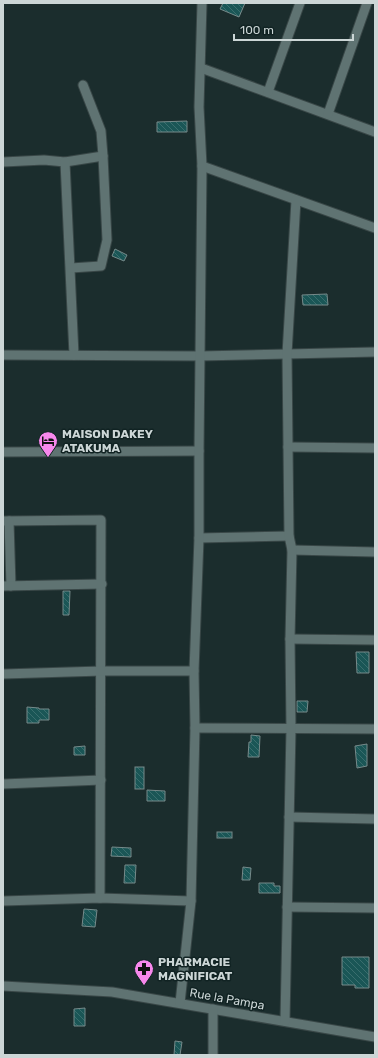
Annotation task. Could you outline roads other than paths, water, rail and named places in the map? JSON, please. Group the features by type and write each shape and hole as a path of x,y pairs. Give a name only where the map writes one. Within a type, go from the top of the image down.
{"street":[{"path":"180,1003 191,901 195,728 194,671 199,538 202,166 199,107 202,3"},
{"path":"268,92 300,3"},
{"path":"328,114 367,3"},
{"path":"201,68 375,132"},
{"path":"71,268 101,266 107,240 101,131 83,85"},
{"path":"3,162 44,160 65,162 103,156"},
{"path":"65,162 74,355"},
{"path":"202,166 375,228"},
{"path":"285,1021 291,728 290,639 292,550 289,536 287,354 296,200"},
{"path":"3,355 200,356 375,352"},
{"path":"288,447 375,448"},
{"path":"3,452 199,451"},
{"path":"100,898 102,671 102,584 101,520 6,521 7,586 102,584"},
{"path":"199,538 289,536"},
{"path":"292,550 375,552"},
{"path":"290,639 375,640"},
{"path":"3,674 102,671 194,671"},
{"path":"195,728 375,729"},
{"path":"3,784 101,780"},
{"path":"288,817 375,819"},
{"path":"3,901 100,898 191,901"},
{"path":"287,907 375,908"},
{"name":"Rue la Pampa","path":"3,986 112,992 375,1037"},
{"path":"212,1055 213,1009"}],"place":[{"name":"MAISON DAKEY ATAKUMA","path":"48,458"},
{"name":"PHARMACIE MAGNIFICAT","path":"144,986"}]}
